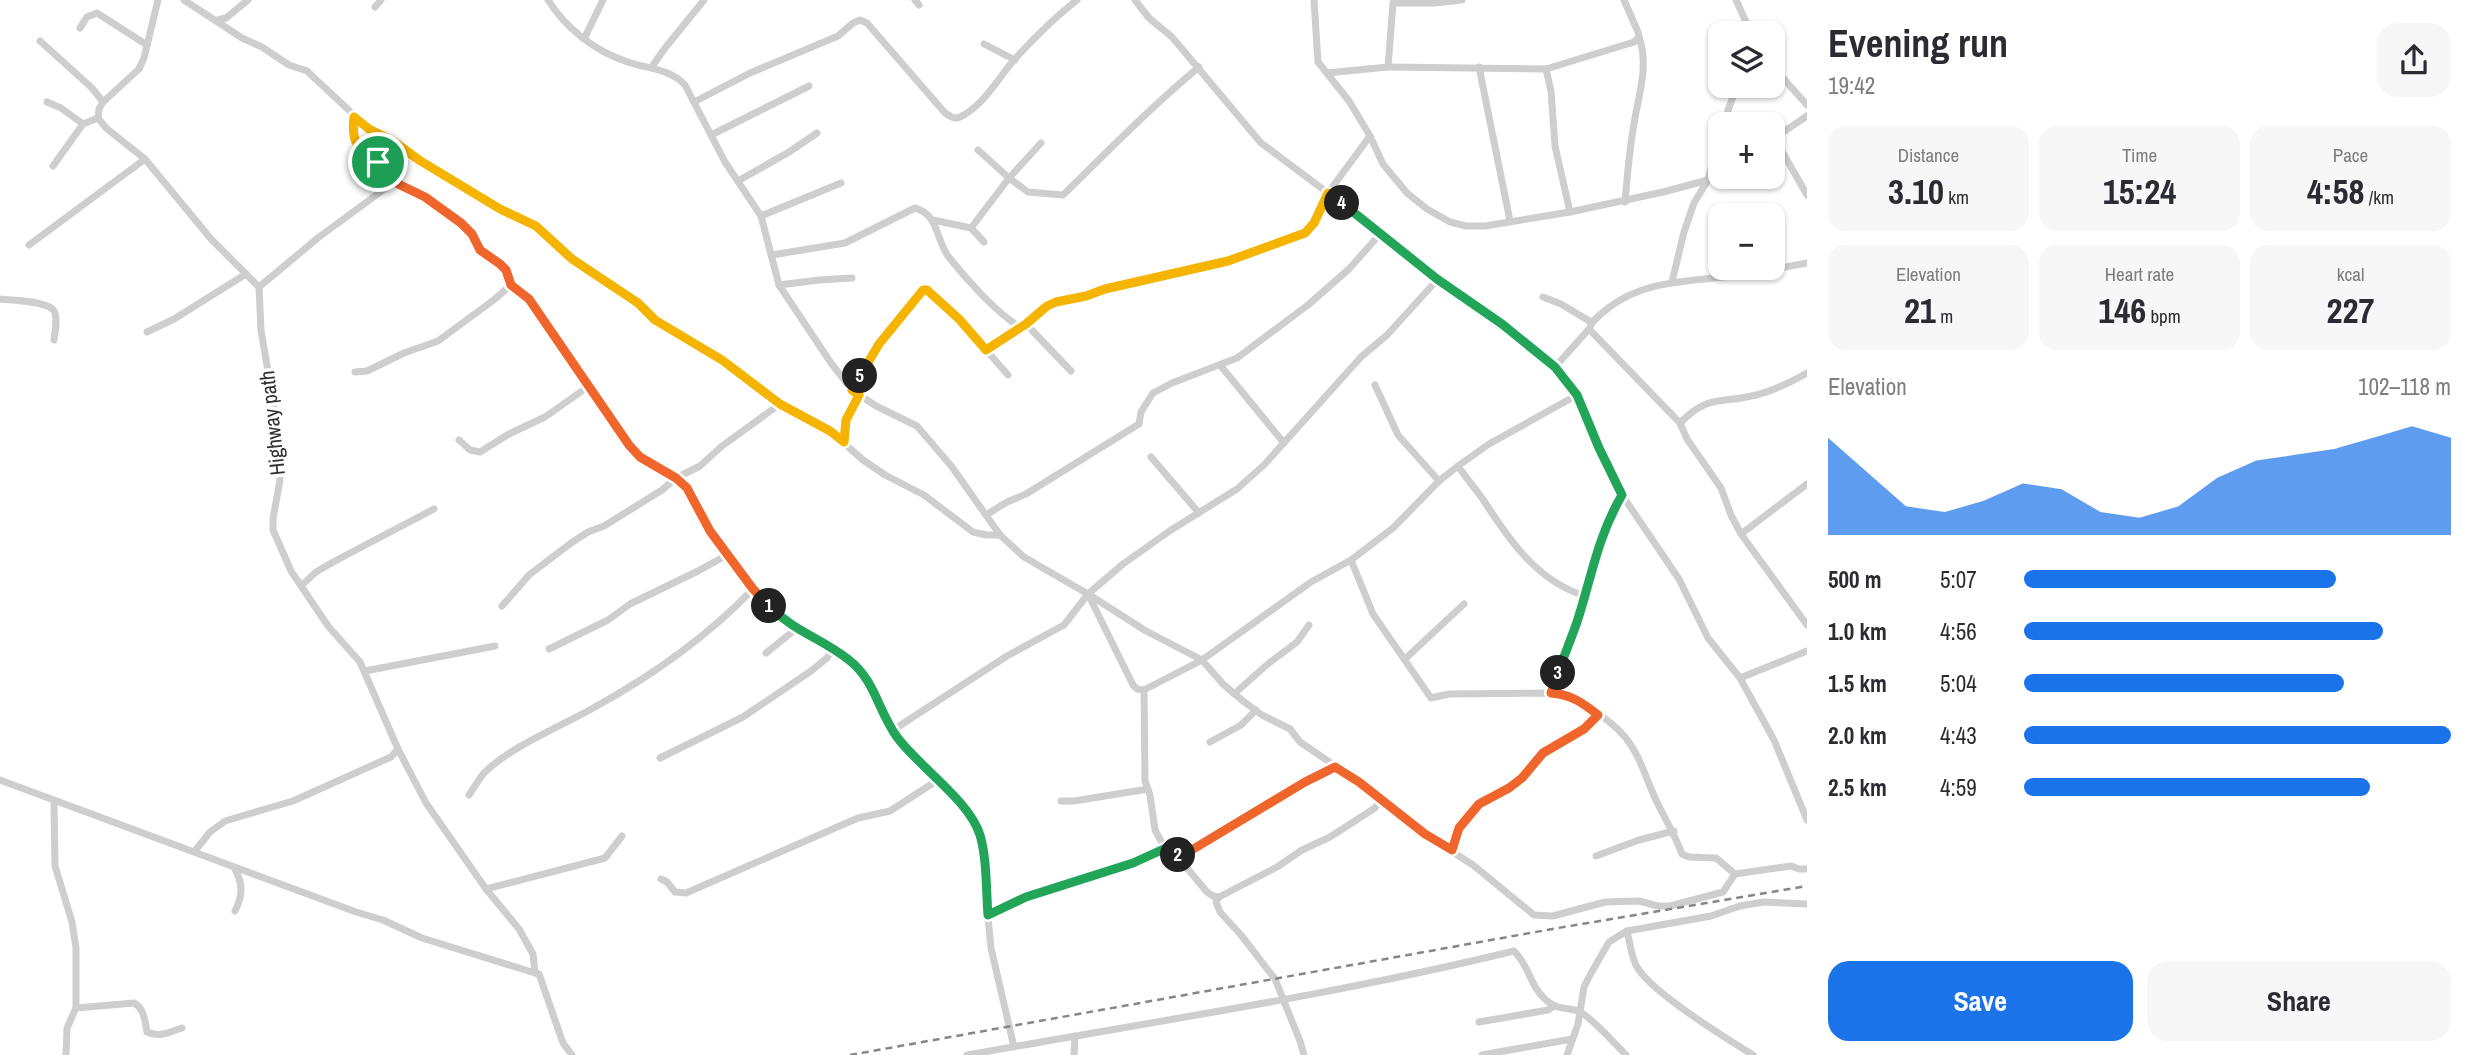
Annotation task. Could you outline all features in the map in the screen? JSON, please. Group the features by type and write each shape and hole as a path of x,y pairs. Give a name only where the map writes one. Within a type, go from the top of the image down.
{"street":[{"path":"158,0 139,69 103,102 98,118 106,128 145,159 211,239 259,287 319,237 394,182"},
{"path":"184,0 242,38 262,47 289,65 307,71 369,129 393,141 500,209 536,226 572,259 638,303 655,320 722,360 780,404 830,431 885,475 924,495 973,532 1000,535"},
{"path":"217,20 226,18 248,0"},
{"path":"375,7 381,0"},
{"path":"548,0 569,29 584,39 622,61 676,75 685,85 710,135 761,216 779,285 813,338 856,393 918,426 952,467 1000,535 1024,557 1146,631 1202,660 1234,694 1290,729 1300,743 1359,782 1425,834 1452,850 1511,894 1528,911 1542,917 1605,902 1639,901 1658,906 1678,905 1723,892 1735,874 1791,866 1807,869"},
{"path":"584,39 603,0"},
{"path":"651,68 704,0"},
{"path":"694,102 750,73 838,36 860,20 867,23 945,113 959,118 976,105 1014,60 1077,0"},
{"path":"1135,0 1149,18 1172,37 1199,67 1261,143 1555,367 1577,395 1622,495 1679,579 1708,638 1740,678 1774,740 1807,820"},
{"path":"1314,0 1318,62 1349,101 1383,164 1407,193 1450,222 1466,226 1485,226 1625,202 1708,180"},
{"path":"1388,67 1393,3 1462,0"},
{"path":"1623,0 1644,51 1625,202"},
{"path":"1736,0 1746,21"},
{"path":"80,28 87,17 97,13 147,45"},
{"path":"1327,73 1388,67 1546,69 1607,48 1634,42 1639,37"},
{"path":"40,41 92,88 103,102"},
{"path":"984,44 1014,60"},
{"path":"978,150 1028,192 1063,195 1157,102 1199,67"},
{"path":"1479,67 1510,221"},
{"path":"1546,69 1551,91 1555,146 1570,212"},
{"path":"1785,80 1807,105"},
{"path":"710,135 809,86"},
{"path":"47,102 61,108 83,124"},
{"path":"1785,131 1807,116"},
{"path":"354,117 352,132 355,144 363,155 387,169 394,182 425,197 461,223 472,234 480,250 506,270 511,285 529,299 640,457 676,478 687,488 710,531 753,589 796,629 849,660 867,678 879,707 893,730 969,815 980,836 991,948 1014,1046"},
{"path":"53,166 83,124 98,118"},
{"path":"738,181 817,133"},
{"path":"986,350 1056,302 1228,261 1305,233 1314,223 1328,193 1370,136"},
{"path":"971,228 1009,178 1041,144"},
{"path":"1785,158 1807,195"},
{"path":"29,245 145,159"},
{"path":"1672,282 1694,203 1708,180"},
{"path":"761,216 841,183"},
{"path":"772,255 845,243 915,208 925,210 933,220 946,253 957,266 993,304 1022,325 1071,371"},
{"path":"933,220 971,228 984,242"},
{"path":"986,516 1139,424 1146,402 1159,388 1237,358 1349,269 1381,233"},
{"path":"1555,367 1590,326 1618,300 1631,293 1672,282 1719,278 1807,263"},
{"path":"146,332 174,319 246,274"},
{"path":"779,285 819,279 852,278"},
{"path":"893,730 1007,656 1064,625 1088,594 1123,564 1237,489 1284,443 1361,356 1387,335 1437,279"},
{"path":"355,372 367,371 404,352 438,341 511,285"},
{"name":"Highway path","path":"259,287 261,330 274,407 280,480 273,519 274,530 291,572 302,584 328,626 366,672 398,749 426,803 486,889 519,929 533,954 535,973 539,974 564,1043 572,1055"},
{"path":"844,442 846,420 879,344 923,290 927,290 959,319 1008,375"},
{"path":"1543,297 1561,304 1590,326 1680,423 1721,488 1741,534 1807,625"},
{"path":"0,299 51,308 56,316 54,340"},
{"path":"1220,365 1284,443"},
{"path":"1680,423 1703,404 1754,396 1807,373"},
{"path":"1375,385 1398,435 1439,481"},
{"path":"458,440 470,450 480,452 545,417 589,386"},
{"path":"1088,594 1133,685 1143,690 1202,660 1311,582 1351,560 1393,528 1439,481 1458,466 1489,444 1577,395"},
{"path":"502,606 529,575 571,543 700,466 722,446 780,404"},
{"path":"1151,457 1199,513"},
{"path":"1458,466 1524,557 1553,582 1585,596"},
{"path":"1741,534 1807,484"},
{"path":"1551,693 1585,596 1599,541 1622,495"},
{"path":"302,584 335,561 434,509"},
{"path":"549,649 727,555"},
{"path":"1351,560 1373,614 1406,658 1431,698 1449,694 1551,693 1564,694 1585,705 1624,736 1674,831 1682,854 1689,857 1716,858 1735,874"},
{"path":"469,795 484,773 503,759 681,653 733,610 753,589"},
{"path":"1406,658 1464,604"},
{"path":"1234,694 1297,642 1309,625"},
{"path":"766,653 796,629"},
{"path":"366,672 495,646"},
{"path":"660,758 743,717 811,671 827,658 833,649"},
{"path":"1740,678 1807,651"},
{"path":"1143,690 1145,781 1155,830 1166,848 1177,856 1207,892 1219,897"},
{"path":"1210,742 1241,724 1256,710"},
{"path":"1452,850 1459,828 1479,804 1516,783 1543,753 1584,729 1598,715"},
{"path":"194,852 210,832 225,821 293,801 391,757 398,749"},
{"path":"1177,856 1185,854 1335,767"},
{"path":"0,780 234,868 383,920 422,938 535,973"},
{"path":"661,879 675,892 685,893 858,818 890,811 938,780"},
{"path":"1061,801 1148,789"},
{"path":"1304,1055 1275,979 1216,907 1216,902 1219,897 1330,837 1375,808 1380,800"},
{"path":"54,802 55,866 75,938 76,1008 67,1028 66,1055"},
{"path":"1596,856 1639,840 1674,831"},
{"path":"486,889 605,858 622,836"},
{"path":"988,915 1026,897 1133,863 1166,848"},
{"path":"234,868 242,886 242,894 235,911"},
{"path":"1567,1055 1584,987 1609,942 1627,930 1711,916 1740,906 1764,902 1807,904"},
{"path":"1627,930 1636,966 1648,981 1726,1039 1753,1055"},
{"path":"967,1055 991,1053 1014,1046 1444,970 1514,951 1523,960 1534,988 1554,1006 1580,1011 1626,1055"},
{"path":"76,1008 134,1003 142,1011 148,1032 153,1035 182,1028"},
{"path":"1479,1022 1530,1014 1554,1006"},
{"path":"1074,1055 1075,1036"},
{"path":"1482,1055 1572,1040"}],"railway":[{"path":"850,1055 1807,886"}],"route":[{"path":"354,117 369,129 393,141 500,209 536,226 572,259 638,303 655,320 722,360 780,404 830,431 844,442 846,420 859,395 852,390 879,344 910,302 923,290 927,290 959,319 986,350 1056,302 1228,261 1305,233 1314,223 1328,193 1437,279 1502,324 1555,367 1577,395 1622,495 1599,541 1577,623 1551,693 1564,694 1598,715 1584,729 1543,753 1522,778 1509,788 1479,804 1459,828 1452,850 1425,834 1359,782 1335,767 1185,854 1177,856 1166,848 1133,863 1026,897 988,915 980,836 974,821 898,738 879,707 867,678 849,660 796,629 753,589 710,531 687,488 676,478 640,457 629,445 529,299 511,285 506,270 480,250 472,234 461,223 442,207 394,182 387,169 378,162 363,155 355,144 352,132 354,117"}]}
